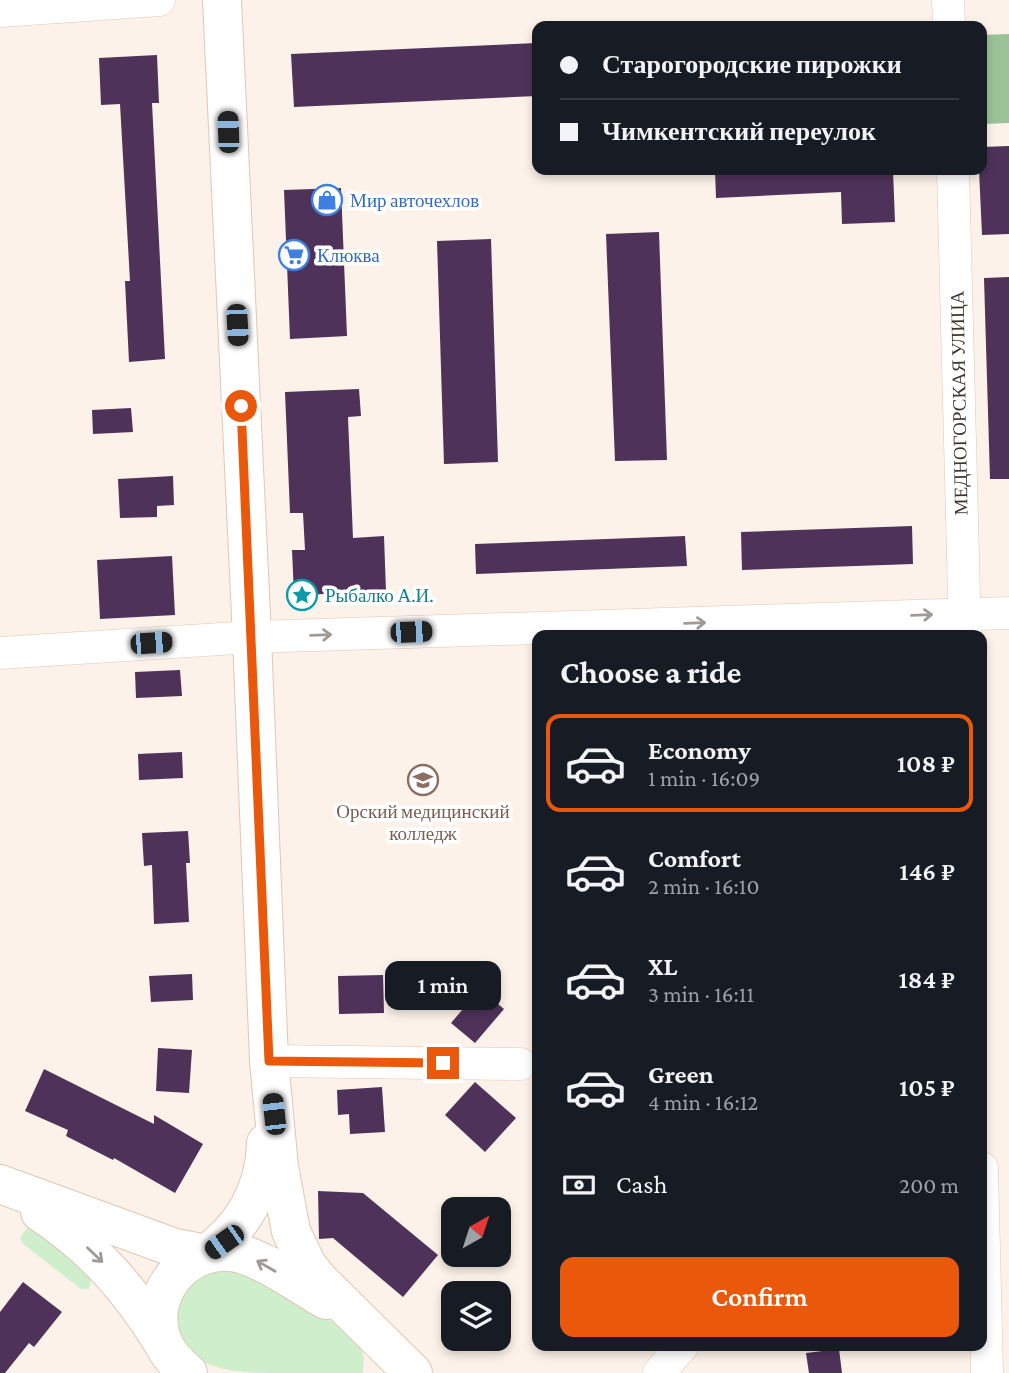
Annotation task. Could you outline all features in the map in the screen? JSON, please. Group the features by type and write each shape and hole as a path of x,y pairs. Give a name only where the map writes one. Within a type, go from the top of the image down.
{"main road":[{"path":"222,0 269,1061 279,1167 296,1245 307,1265 413,1373"},
{"path":"177,1360 158,1321 165,1289 181,1268 206,1254 233,1232 248,1210 260,1182 266,1151 269,1061"},
{"path":"0,1185 175,1248 206,1254 231,1252 252,1258 361,1322 371,1335 377,1350 378,1373"},
{"path":"0,1185 68,1231 90,1250 139,1305 177,1360"}],"street":[{"path":"0,12 159,0"},
{"path":"948,0 949,21"},
{"name":"МЕДНОГОРСКАЯ УЛИЦА","path":"953,175 965,625"},
{"path":"668,630 965,625 1009,612"},
{"path":"0,653 252,637 532,632"},
{"path":"269,1061 520,1064"},
{"path":"659,1373 678,1351"},
{"path":"986,1351 987,1373"}],"green space":[{"path":"1009,34 1009,123 987,124 987,35"},
{"path":"27,1228 34,1229 92,1275 89,1289 81,1289 23,1244 20,1238"},
{"path":"221,1269 247,1274 342,1327 360,1347 364,1357 363,1373 246,1372 227,1370 197,1358 186,1346 180,1331 179,1302 182,1294 193,1283"}],"building":[{"path":"532,43 532,96 294,107 291,54"},
{"path":"157,55 159,103 152,103 165,359 129,362 125,281 130,281 120,104 101,105 99,58"},
{"path":"1009,146 1009,234 982,235 979,175 987,175 987,147"},
{"path":"715,175 893,175 895,222 842,224 841,192 716,198"},
{"path":"341,188 347,336 290,339 284,190"},
{"path":"659,232 667,460 615,461 606,234"},
{"path":"491,239 498,462 444,464 437,241"},
{"path":"1009,277 1009,479 990,479 984,278"},
{"path":"359,389 361,416 348,417 353,538 384,536 386,592 294,595 292,550 305,550 303,513 290,513 285,392"},
{"path":"131,408 133,432 93,434 92,410"},
{"path":"173,476 174,505 157,506 157,517 120,518 118,479"},
{"path":"912,526 913,564 742,570 741,532"},
{"path":"685,536 687,566 476,574 475,544"},
{"path":"172,556 175,615 100,619 97,560"},
{"path":"180,670 182,696 136,698 135,672"},
{"path":"182,752 183,778 139,780 138,754"},
{"path":"188,831 190,863 186,863 189,922 154,924 152,865 144,866 142,833"},
{"path":"192,974 193,1000 151,1002 149,976"},
{"path":"383,975 384,1013 339,1014 338,976"},
{"path":"480,989 504,1009 475,1043 451,1023"},
{"path":"158,1048 192,1050 189,1093 156,1091"},
{"path":"44,1069 154,1124 154,1115 203,1144 175,1193 114,1158 113,1160 66,1136 68,1130 25,1111"},
{"path":"475,1082 516,1118 485,1152 445,1115"},
{"path":"382,1087 385,1132 350,1134 349,1114 338,1115 337,1090"},
{"path":"318,1191 363,1193 438,1255 403,1297 333,1238 319,1239"},
{"path":"23,1282 62,1312 34,1347 29,1343 5,1373 0,1373 0,1312"},
{"path":"839,1351 842,1373 809,1373 806,1353"}],"place":[{"name":"Мир авточехлов","path":"327,200"},
{"name":"Клюква","path":"294,255"},
{"name":"Рыбалко А.И.","path":"302,595"},
{"name":"Орский медицинский колледж","path":"423,780"}],"route":[{"path":"241,406 269,1061 443,1063"}]}
